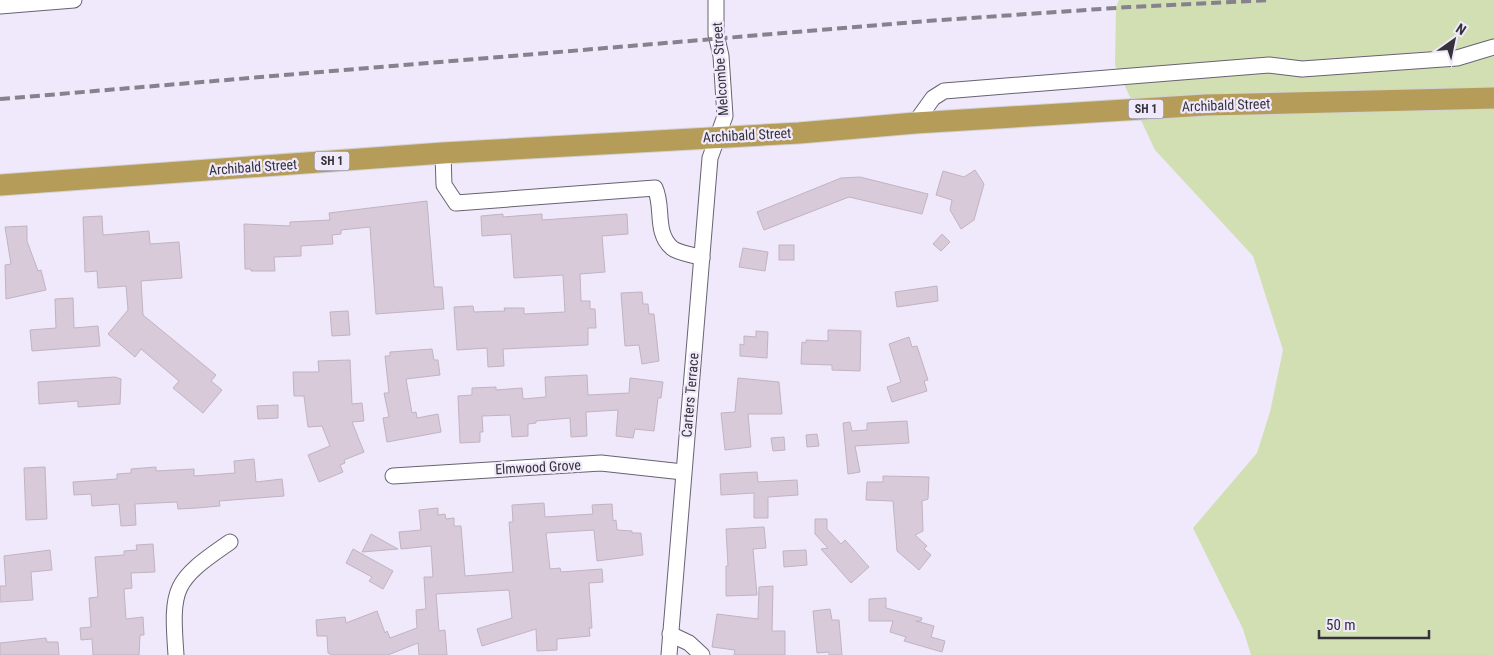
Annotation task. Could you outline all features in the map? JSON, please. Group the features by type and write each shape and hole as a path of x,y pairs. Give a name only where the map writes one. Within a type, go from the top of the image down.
{"highway":[{"name":"Archibald Street","path":"0,185 443,153 1206,105 1494,98"}],"street":[{"path":"0,6 74,0"},
{"name":"Melcombe Street","path":"716,0 716,34 721,56 725,116 718,137"},
{"path":"915,123 933,98 944,90 1269,65 1302,69 1458,58 1494,47"},
{"name":"Carters Terrace","path":"669,655 710,158 718,137"},
{"path":"443,153 444,185 456,203 655,188 660,198 660,227 667,241 673,249 702,258"},
{"name":"Elmwood Grove","path":"393,476 601,463 684,472"},
{"path":"176,655 173,609 180,585 197,565 230,542"},
{"path":"670,634 689,643 702,655"}],"green space":[{"path":"1119,0 1494,0 1494,655 1251,655 1243,629 1193,528 1257,453 1270,412 1283,350 1253,256 1155,150 1115,65 1116,7"}],"building":[{"path":"975,170 984,184 974,220 961,229 950,210 952,200 936,195 943,171 964,177"},
{"path":"860,177 928,194 922,214 849,197 764,230 757,212 841,178"},
{"path":"427,201 434,287 442,287 444,309 376,314 370,227 341,230 341,234 332,235 333,244 301,246 301,256 274,257 275,271 251,271 251,269 245,269 244,224 290,226 290,222 330,220 329,213"},
{"path":"503,214 503,217 542,214 542,220 627,214 628,234 602,236 605,272 580,274 581,301 590,301 590,309 595,309 596,328 588,328 588,345 503,349 504,366 488,367 487,348 457,350 454,307 473,306 474,312 505,311 504,308 524,308 524,314 565,312 563,275 514,278 511,234 482,236 481,216"},
{"path":"102,216 103,235 149,231 150,244 179,242 182,278 141,281 143,315 216,375 211,381 222,390 203,413 173,388 179,381 141,349 135,357 108,334 128,310 126,286 98,288 97,271 85,272 83,217"},
{"path":"27,226 27,241 38,271 41,270 46,290 6,299 5,265 11,264 5,227"},
{"path":"942,234 950,242 941,251 933,244"},
{"path":"779,245 794,245 794,260 779,260"},
{"path":"743,248 768,252 765,271 739,267"},
{"path":"937,286 938,301 897,307 895,292"},
{"path":"642,292 643,304 648,304 649,314 654,314 659,361 642,364 639,345 625,346 621,293"},
{"path":"73,298 74,328 98,326 100,346 32,351 30,330 56,328 55,299"},
{"path":"348,311 350,335 332,336 330,312"},
{"path":"828,330 861,331 860,371 832,370 832,365 801,364 802,342 806,343 806,340 828,341"},
{"path":"756,331 768,332 767,358 740,356 740,344 744,345 744,336 756,337"},
{"path":"909,337 912,347 917,346 928,380 924,381 927,391 892,402 887,387 901,382 889,344"},
{"path":"432,349 434,360 438,360 440,375 406,379 412,413 416,412 417,418 438,414 441,432 387,442 383,418 389,417 384,393 389,393 385,356 390,356 390,352"},
{"path":"350,360 352,404 362,403 364,421 352,422 364,452 344,460 345,463 340,465 343,472 319,482 308,455 330,446 322,426 308,427 304,396 294,396 293,372 319,372 318,361"},
{"path":"587,375 588,395 629,393 630,378 663,382 661,398 658,398 654,431 635,429 633,438 616,436 618,410 586,412 587,436 571,437 570,418 536,421 536,423 528,424 528,436 512,437 510,415 482,416 483,432 480,432 480,442 460,443 458,396 472,395 472,388 496,387 496,390 522,388 523,399 546,397 545,377"},
{"path":"115,377 121,379 120,404 78,407 78,401 39,404 38,382"},
{"path":"738,378 779,382 782,414 748,414 751,447 725,450 721,413 735,412"},
{"path":"278,405 278,418 258,419 257,406"},
{"path":"907,421 909,443 855,446 860,472 848,474 843,423 850,422 852,431 867,430 867,423"},
{"path":"817,434 819,446 807,447 806,435"},
{"path":"784,437 785,450 773,451 771,438"},
{"path":"254,459 256,482 282,479 284,496 219,501 220,506 197,508 178,509 177,502 135,504 136,525 121,526 119,504 92,506 91,494 74,495 73,482 117,479 117,474 131,473 131,469 156,467 156,471 194,469 194,476 235,473 234,461"},
{"path":"45,467 47,519 26,520 24,468"},
{"path":"757,472 758,482 797,480 798,495 768,497 768,518 754,518 754,493 721,495 720,474"},
{"path":"883,476 929,477 928,499 922,501 923,531 915,535 927,546 924,549 931,555 919,570 897,551 893,501 866,500 867,482 883,482"},
{"path":"544,503 545,517 593,514 592,505 612,504 613,521 616,520 617,530 641,533 643,555 597,561 594,530 546,533 550,569 560,568 561,572 602,569 603,582 589,583 592,628 589,628 590,636 557,639 557,650 537,651 536,629 482,646 477,629 512,618 509,590 436,594 439,631 445,630 447,655 419,655 418,643 388,655 332,655 328,653 327,636 317,636 316,620 345,617 346,623 377,611 385,633 387,631 390,638 417,628 416,610 426,609 424,577 433,577 431,546 401,549 399,532 421,530 419,510 438,508 438,515 445,514 446,519 454,518 454,526 461,526 465,576 513,572 509,522 513,522 512,505"},
{"path":"815,519 827,519 827,529 841,544 845,540 869,567 851,583 821,549 828,548 815,534"},
{"path":"764,527 766,548 753,549 757,595 726,596 726,566 728,566 726,529"},
{"path":"371,534 398,549 362,552"},
{"path":"153,544 155,572 131,573 132,588 124,589 126,619 143,617 144,635 140,635 139,655 93,655 92,639 81,640 80,628 91,627 89,598 98,597 95,557 124,555 124,551 137,550 136,545"},
{"path":"353,549 393,571 383,589 369,581 372,577 346,563"},
{"path":"50,550 52,570 31,572 33,600 0,602 0,586 6,586 4,556"},
{"path":"806,550 807,565 784,567 783,551"},
{"path":"773,586 772,631 785,631 785,655 734,655 735,650 712,647 717,614 758,619 759,587"},
{"path":"886,598 886,608 922,618 921,621 916,621 934,626 931,637 945,641 942,652 904,641 906,637 890,632 893,621 869,621 869,599"},
{"path":"830,609 832,620 839,620 842,655 829,655 829,652 817,653 813,611"},
{"path":"46,638 47,642 58,642 59,655 0,655 0,643"}],"railway":[{"path":"0,99 927,21 1129,7 1270,0"}]}
